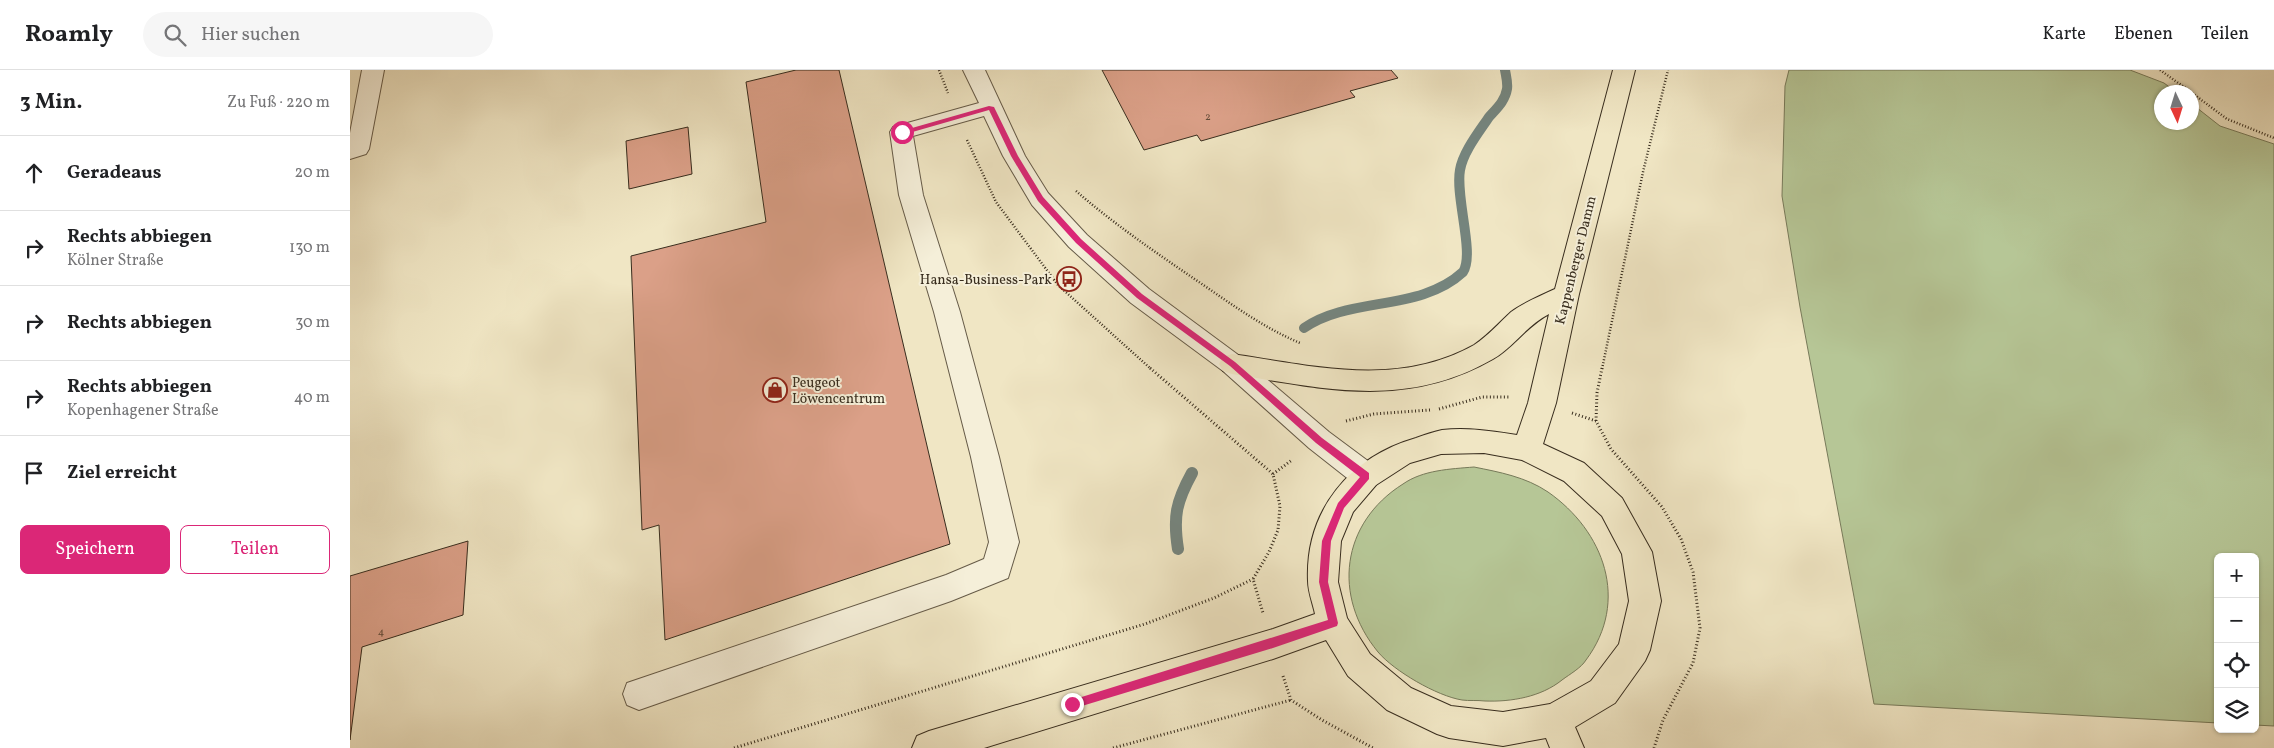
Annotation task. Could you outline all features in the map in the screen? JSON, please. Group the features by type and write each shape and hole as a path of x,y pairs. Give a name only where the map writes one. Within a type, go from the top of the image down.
{"main road":[{"name":"Kappenberger Damm","path":"1527,449 1542,403 1566,294 1624,70"},
{"path":"1232,364 1362,382 1418,377 1442,372 1485,352 1505,336 1522,318 1566,294"},
{"path":"1484,441 1527,449 1574,472 1612,507 1638,552 1645,602 1634,650 1603,692 1561,734 1449,722 1399,700 1359,665 1333,623 1323,582 1326,541 1341,506 1366,476 1401,454 1441,442 1484,441"},
{"path":"929,748 1273,644 1333,623"}],"street":[{"path":"350,151 358,149 373,70"},
{"path":"974,70 1014,156 1040,199 1078,241 1140,296 1232,364 1319,440 1366,476"},
{"path":"639,694 951,587 997,568 1004,542 985,457 949,322 911,195 902,132 991,107"}],"path":[{"path":"1596,421 1596,393 1628,251 1643,172 1668,70"},
{"path":"2160,70 2180,85"},
{"path":"2199,99 2227,119 2274,138"},
{"path":"1074,189 1110,219 1242,312 1265,327 1305,345"},
{"path":"1319,440 1348,418 1364,414 1411,413 1432,410 1418,377"},
{"path":"734,748 1145,624 1214,598 1253,579"},
{"path":"1113,748 1291,700"}],"green space":[{"path":"1789,70 2130,70 2167,85 2154,85 2154,130 2199,130 2199,110 2220,126 2274,144 2274,726 2259,725 2259,553 2214,553 2214,723 1874,704 1800,307 1782,196 1785,86"},
{"path":"1474,467 1503,473 1531,482 1548,492 1568,508 1584,526 1596,547 1604,568 1608,591 1606,614 1599,637 1584,663 1545,691 1515,699 1495,701 1452,698 1417,682 1394,667 1378,652 1363,630 1354,608 1349,585 1350,562 1356,540 1366,519 1382,500 1403,484 1419,476 1437,471"}],"building":[{"name":"Peugeot Löwencentrum","path":"796,70 839,70 950,544 665,640 659,525 642,530 631,256 766,222 746,82"},
{"path":"1102,70 1391,70 1398,78 1350,91 1355,97 1201,141 1197,135 1144,150"},
{"path":"688,127 692,174 629,189 626,141"},
{"path":"468,541 463,615 362,647 350,740 350,576"}],"waterway":[{"path":"1304,328 1322,318 1342,311 1406,299 1426,293 1446,285 1463,272 1467,252 1460,195 1460,170 1464,156 1472,142 1506,93 1507,80 1505,70"},
{"path":"1178,549 1177,510 1182,493 1192,473"}],"place":[{"name":"Hansa-Business-Park","path":"1069,279"},
{"name":"Peugeot Löwencentrum","path":"775,390"}],"route":[{"path":"902,132 991,107 1014,156 1040,199 1078,241 1140,296 1232,364 1319,440 1366,476 1341,506 1326,541 1323,582 1333,623 1273,644 1072,704"}]}
